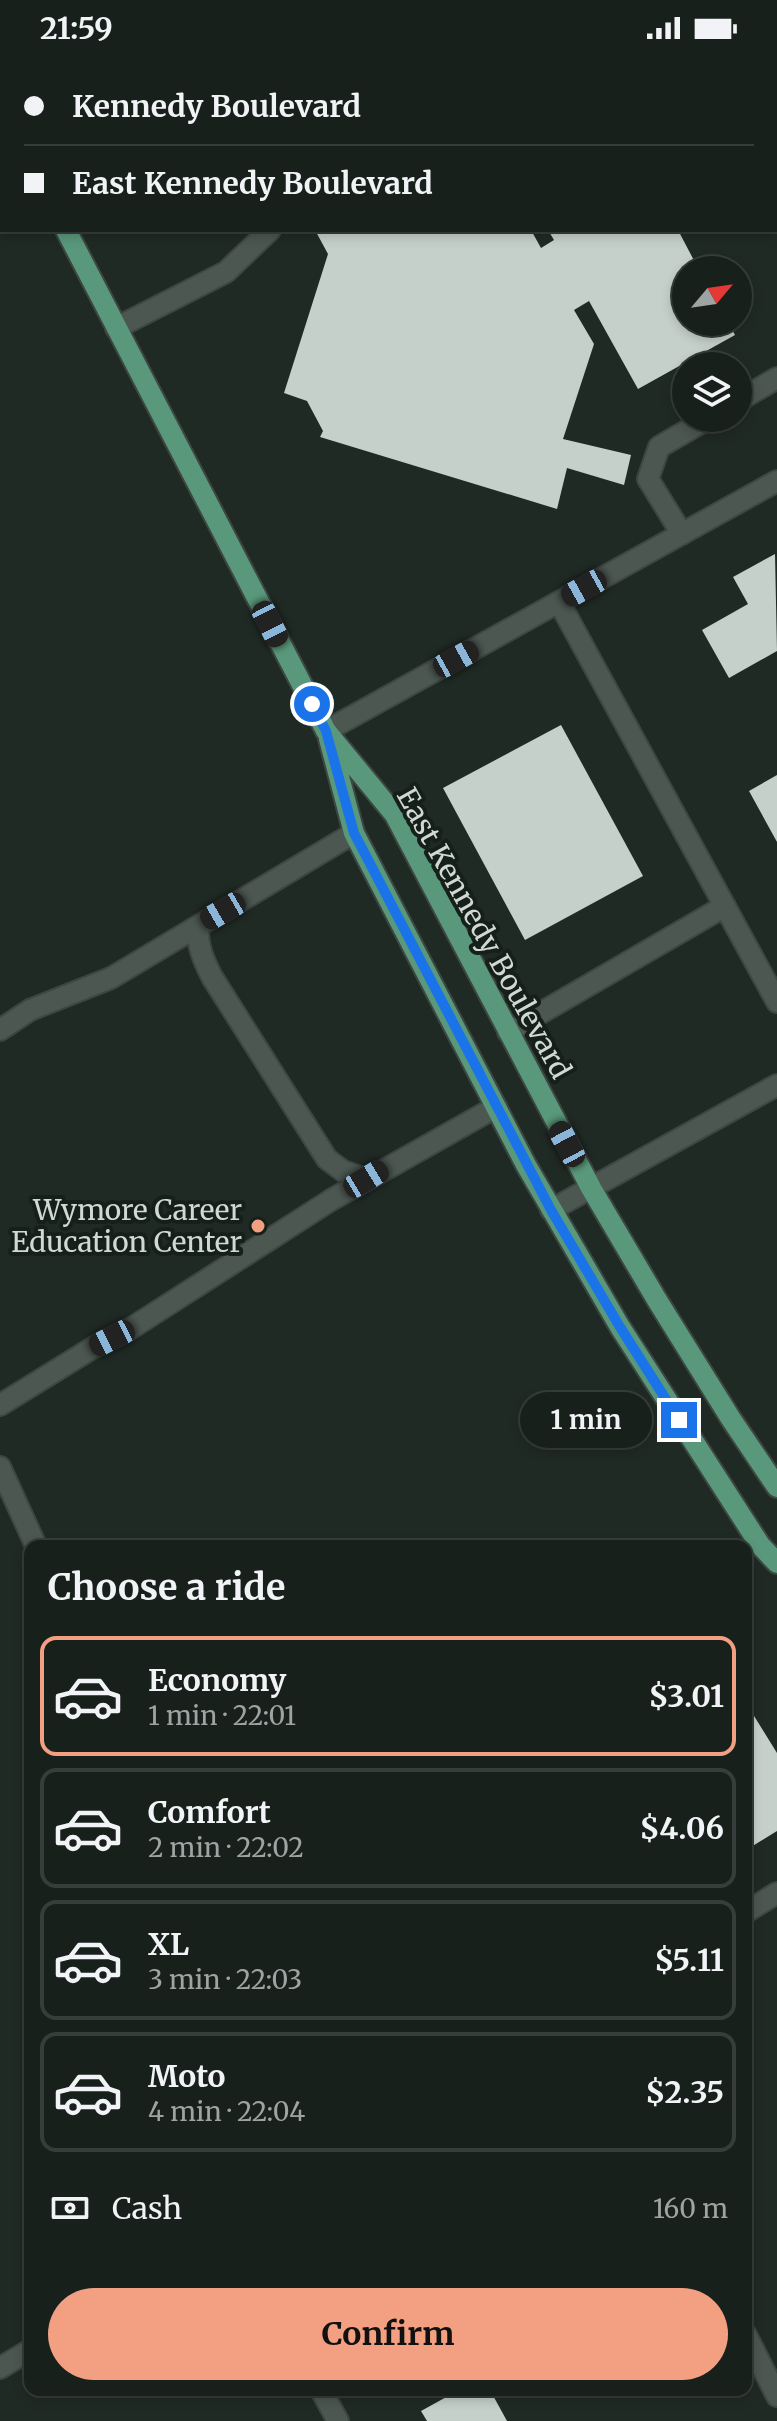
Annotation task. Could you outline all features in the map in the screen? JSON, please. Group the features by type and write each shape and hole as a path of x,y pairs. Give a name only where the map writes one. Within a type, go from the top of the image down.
{"main road":[{"name":"East Kennedy Boulevard","path":"67,232 326,731 395,815 591,1188 690,1353 777,1487"},
{"path":"326,731 354,833 551,1210 693,1443 760,1545 777,1563"}],"street":[{"path":"116,328 226,272 268,232"},
{"path":"752,393 777,378"},
{"path":"682,534 648,479 659,447 685,432"},
{"path":"326,731 777,481"},
{"path":"559,602 777,1002"},
{"path":"0,1030 30,1010 111,978 354,833"},
{"path":"508,1032 725,906"},
{"path":"198,926 201,954 212,977 327,1159 343,1171 366,1179"},
{"path":"551,1210 777,1085"},
{"path":"0,1405 94,1347 130,1329 366,1179 496,1107"},
{"path":"0,1467 33,1540"},
{"path":"752,1908 777,1893"},
{"path":"752,2347 777,2396"},
{"path":"0,2368 24,2354"},
{"path":"324,2396 338,2421"}],"building":[{"path":"316,232 532,232 541,248 554,240 549,232 679,232 692,256 672,256 672,336 733,336 704,352 672,352 672,370 638,389 589,301 574,310 594,344 563,439 631,455 624,485 567,468 557,509 320,437 323,431 307,401 284,393 328,254"},
{"path":"775,554 777,651 729,678 702,630 748,604 733,577"},
{"path":"561,725 643,876 525,940 443,788"},
{"path":"777,775 777,842 749,791"},
{"path":"752,1713 777,1753 777,1831 752,1846"},
{"path":"448,2396 493,2396 507,2421 427,2421 421,2411"}],"place":[{"name":"Wymore Career Education Center","path":"258,1226"}],"route":[{"path":"312,704 326,731 354,833 526,1165 620,1327 679,1420"}]}
